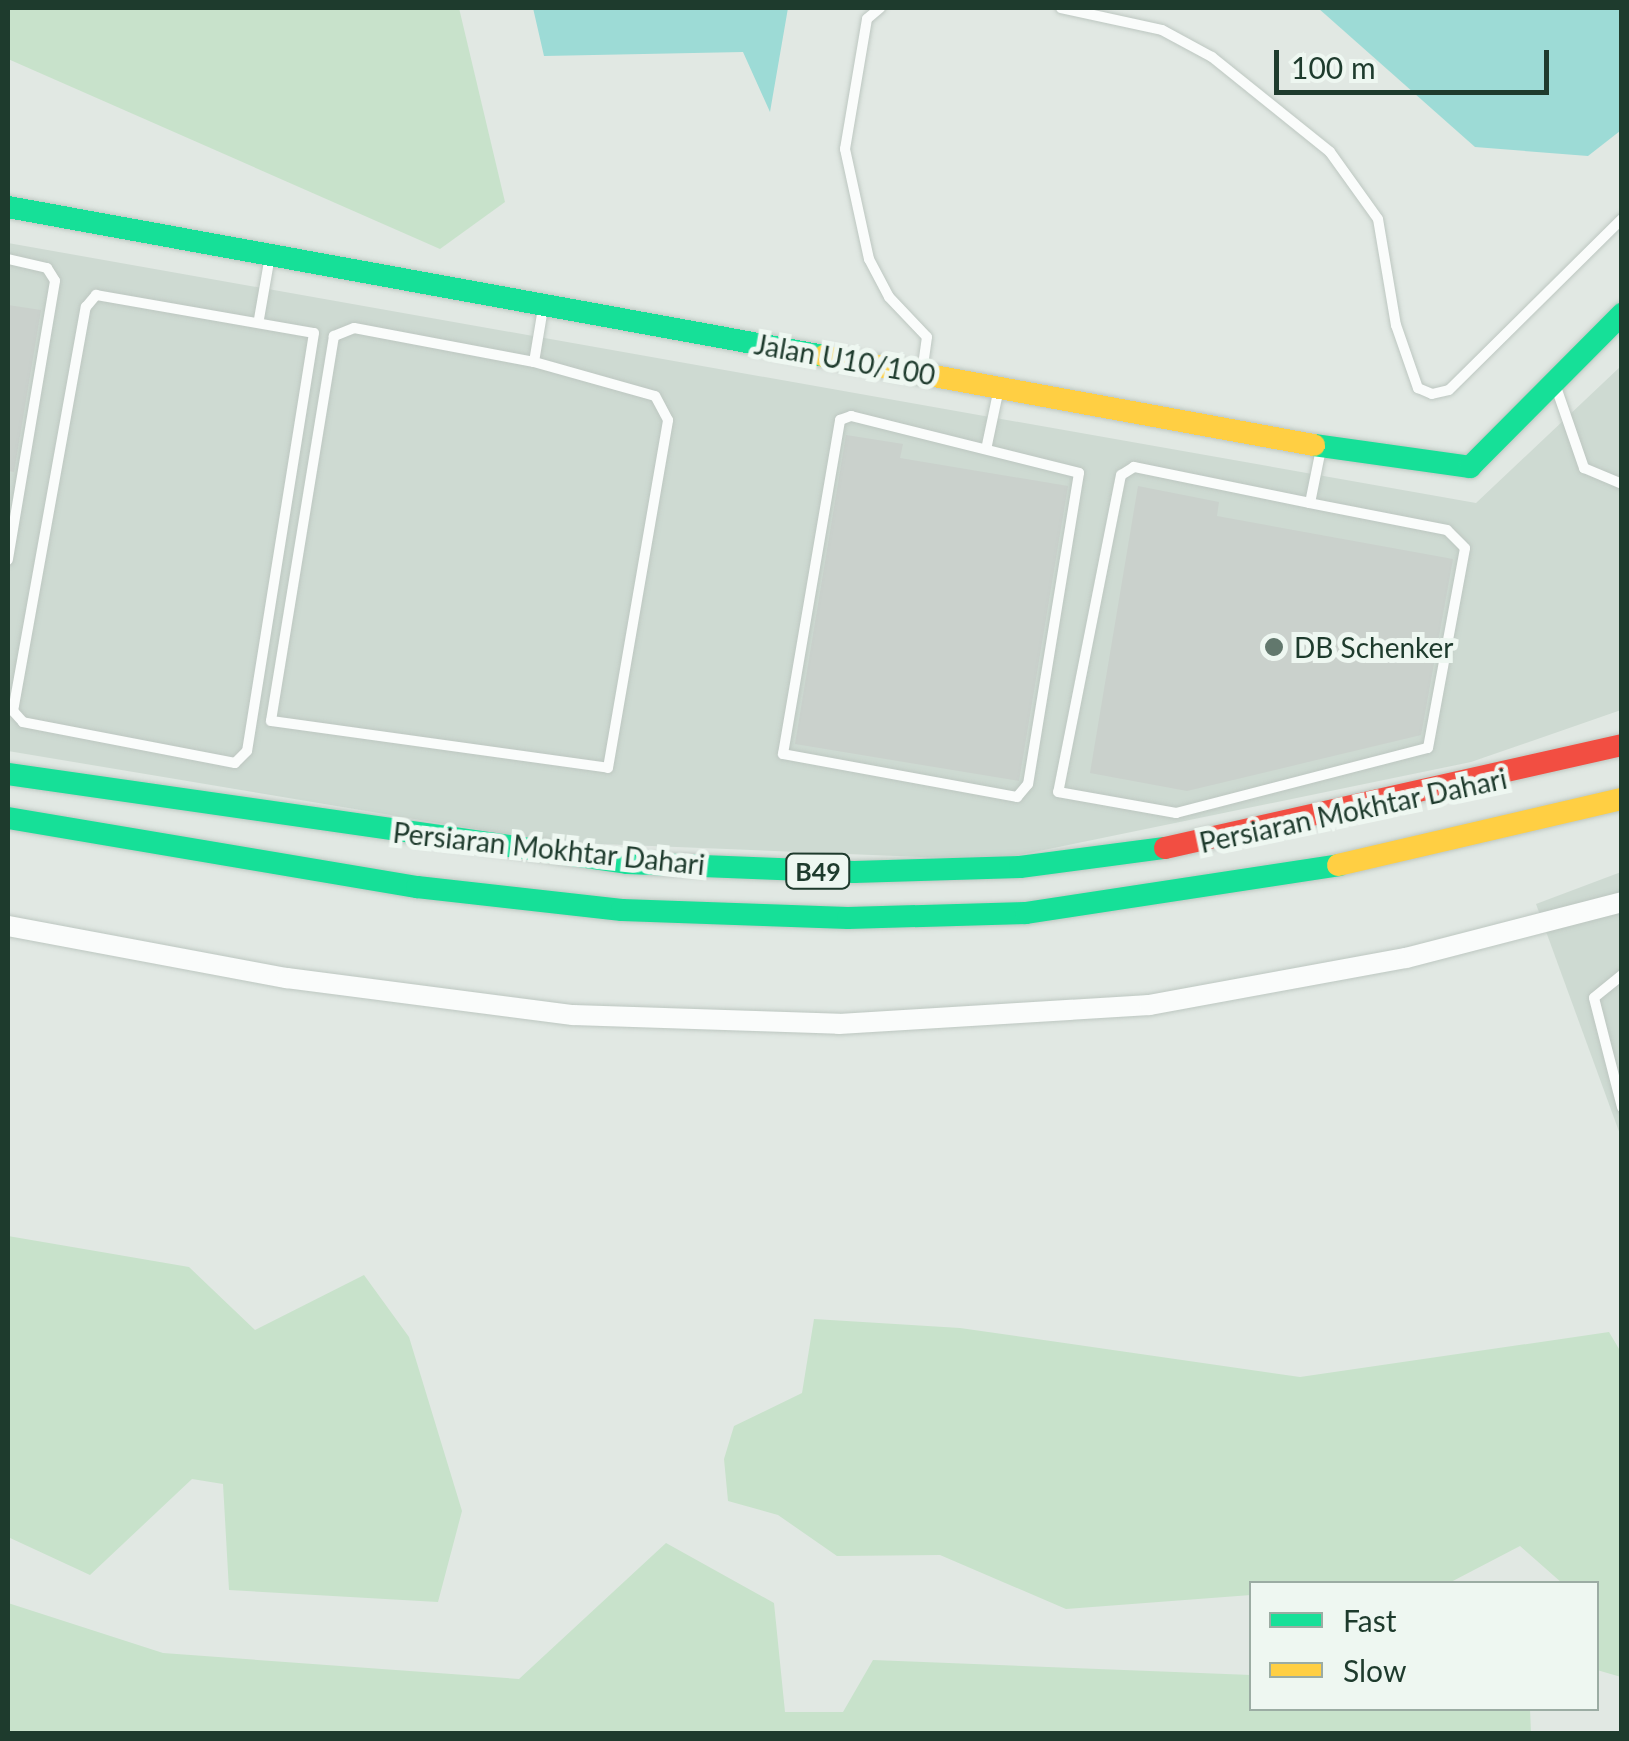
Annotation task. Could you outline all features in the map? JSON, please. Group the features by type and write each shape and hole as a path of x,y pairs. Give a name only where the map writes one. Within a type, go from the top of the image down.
{"main road":[{"name":"Jalan U10/100","path":"8,207 1321,448 1470,466 1622,314"},
{"name":"Persiaran Mokhtar Dahari","path":"8,774 627,863 854,872 1020,866 1238,840 1622,744"},
{"name":"Persiaran Mokhtar Dahari","path":"8,818 417,887 622,910 848,918 1026,913 1255,884 1622,799"}],"street":[{"path":"8,926 286,978 573,1015 839,1024 1149,1005 1406,958 1622,902"}],"lane":[{"path":"880,8 866,19 845,148 869,258 889,297 927,336 922,373"},
{"path":"1061,8 1162,30 1212,57 1330,152 1378,219 1396,325 1418,388 1432,394 1449,390 1622,219"},
{"path":"258,319 270,255"},
{"path":"8,259 47,268 54,281 8,560"},
{"path":"90,301 258,319 308,328 316,344 244,759 16,718 90,301"},
{"path":"534,362 544,304"},
{"path":"354,328 534,362 655,396 668,420 608,768 272,721 334,336 354,328"},
{"path":"1554,382 1584,468 1622,484"},
{"path":"987,445 1000,388"},
{"path":"840,420 987,445 1074,468 1081,480 1024,792 783,754 840,420"},
{"path":"1310,503 1321,448"},
{"path":"1134,467 1310,503 1447,530 1465,548 1428,748 1176,813 1058,792 1121,475 1134,467"},
{"path":"1622,975 1594,998 1622,1106"}],"shaded area":[{"path":"8,243 1476,503 1621,366 1621,710 1471,762 995,860 552,842 8,751"},
{"path":"1621,872 1621,1137 1536,904"}],"green space":[{"path":"8,8 459,8 505,202 440,249 8,59"},
{"path":"8,1236 189,1267 255,1330 364,1275 409,1337 462,1511 438,1602 229,1590 223,1484 192,1479 90,1575 8,1537"},
{"path":"814,1319 960,1328 1300,1377 1609,1332 1622,1354 1621,1677 1599,1671 1599,1581 1560,1581 1520,1546 1453,1581 1249,1581 1249,1595 1066,1609 940,1555 837,1556 778,1515 728,1501 724,1459 734,1426 802,1393"},
{"path":"666,1543 774,1603 785,1712 843,1712 873,1660 1249,1675 1249,1711 1530,1711 1531,1733 8,1733 8,1603 163,1653 519,1679"}],"water":[{"path":"533,8 788,8 770,112 743,52 544,56"},
{"path":"1318,8 1621,8 1620,131 1588,156 1475,147"}],"building":[{"path":"8,305 41,310 14,472 8,471"},
{"path":"846,435 903,444 900,458 1068,486 1019,781 795,744"},
{"name":"DB Schenker","path":"1138,486 1219,502 1217,516 1453,559 1421,735 1187,791 1090,773"}],"traffic: fast":[{"path":"8,207 824,356"},
{"path":"1314,445 1470,467 1622,314"},
{"path":"8,774 627,863 854,872 1020,867 1165,848"},
{"path":"8,818 417,887 622,910 848,918 1026,913 1338,865"}],"traffic: slow":[{"path":"824,356 1314,445"},
{"path":"1338,865 1622,799"}],"traffic: jam":[{"path":"1165,848 1622,745"}],"place":[{"name":"DB Schenker","path":"1274,647"}]}
